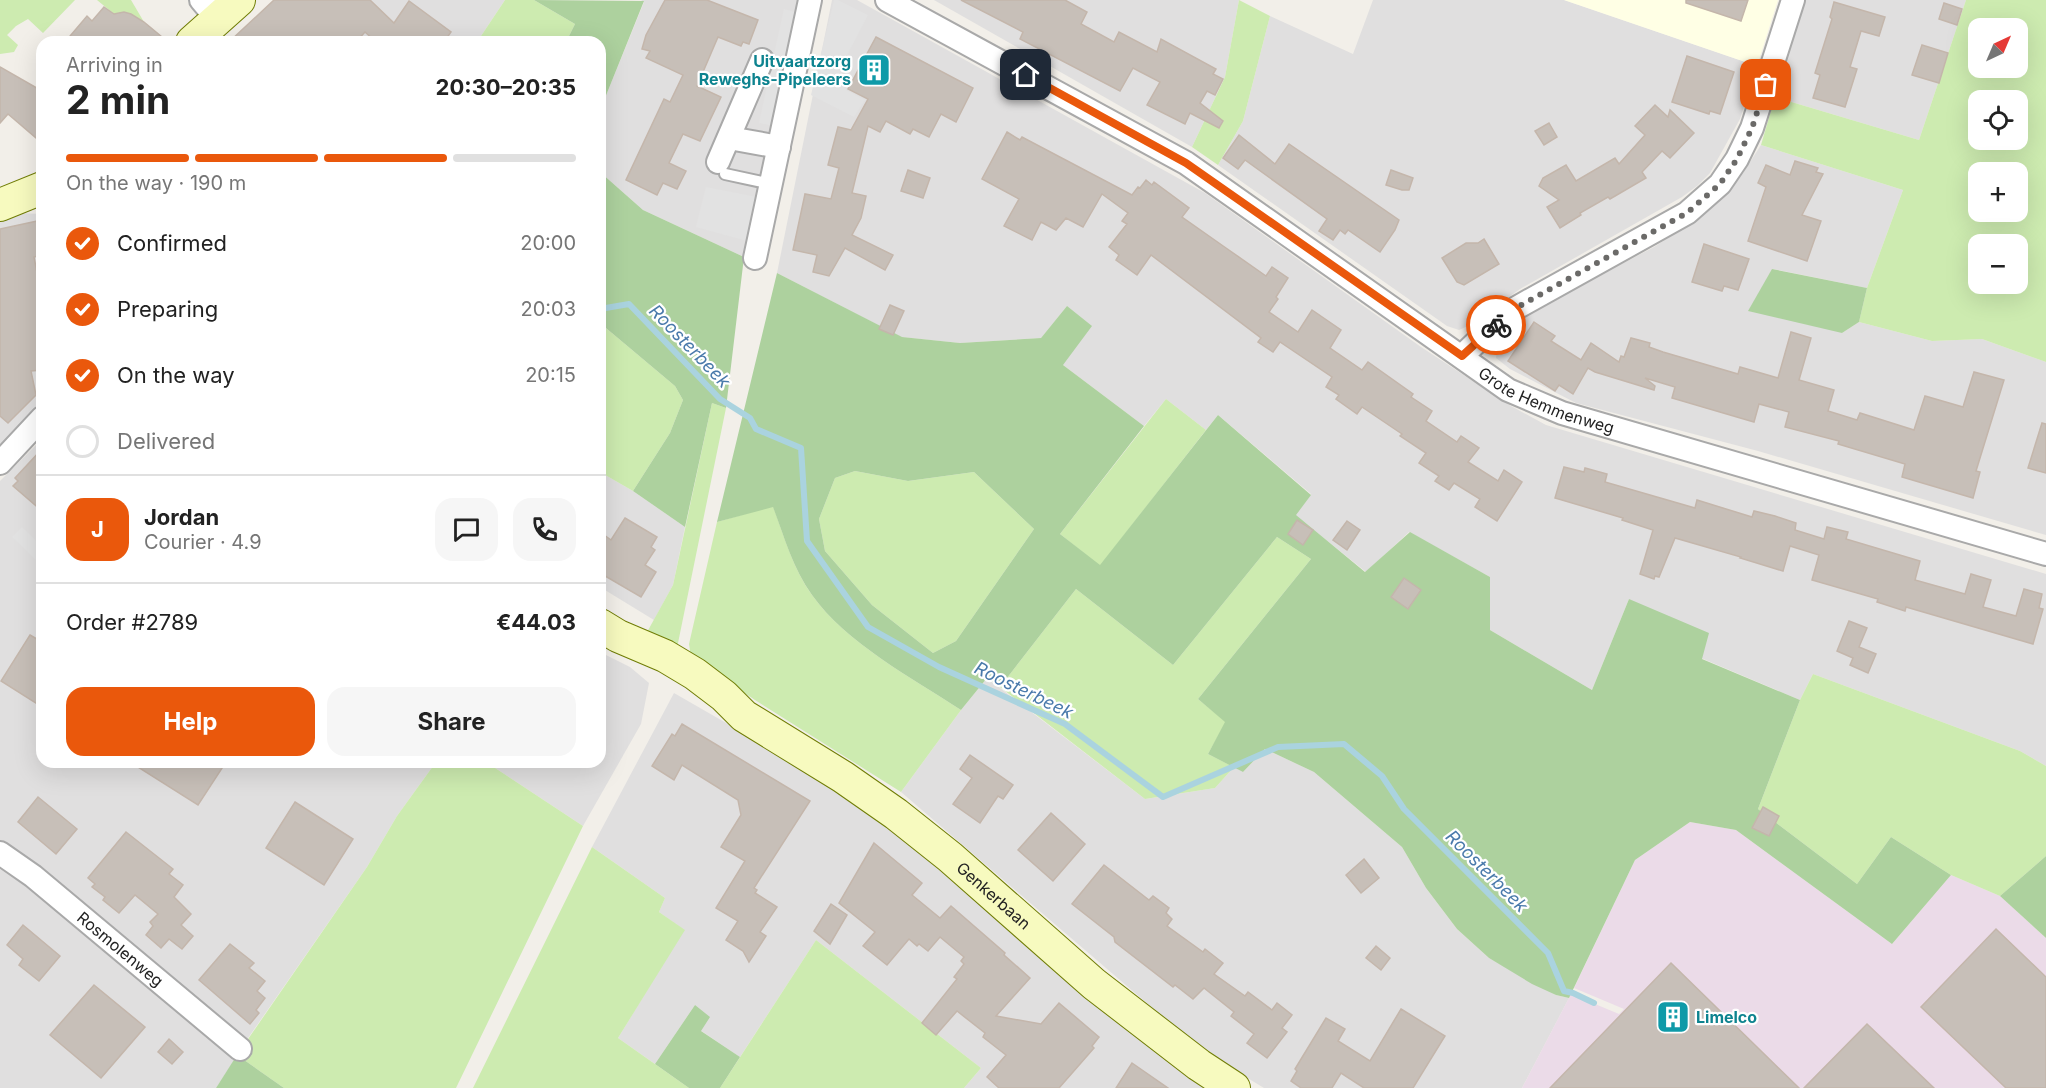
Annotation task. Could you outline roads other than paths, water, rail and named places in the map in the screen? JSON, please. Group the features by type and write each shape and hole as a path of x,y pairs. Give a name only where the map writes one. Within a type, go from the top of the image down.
{"street":[{"path":"755,258 810,0"},
{"name":"Grote Hemmenweg","path":"887,0 1186,163 1508,390 1562,413 2046,554"},
{"path":"1462,356 1516,308 1687,213 1720,184 1737,159 1752,128 1793,0"},
{"path":"196,36 219,6"},
{"path":"722,168 729,138 762,60"},
{"path":"729,138 779,147"},
{"path":"0,205 36,190"},
{"path":"4,449 36,423"},
{"name":"Genkerbaan","path":"609,631 650,670 723,709 744,716 843,777 896,814 950,857 1094,984 1234,1088"},
{"name":"Rosmolenweg","path":"0,853 33,876 240,1049"}],"lane":[{"path":"722,168 771,184"}],"waterway":[{"name":"Roosterbeek","path":"606,308 629,304 720,399 750,418 756,429 801,448 807,541 868,627 939,667 1065,724 1163,797 1278,747 1344,744 1382,776 1404,809 1548,953 1564,991 1594,1003"}],"place":[{"name":"Uitvaartzorg Reweghs-Pipeleers","path":"874,70"},
{"name":"Limelco","path":"1673,1017"}]}
